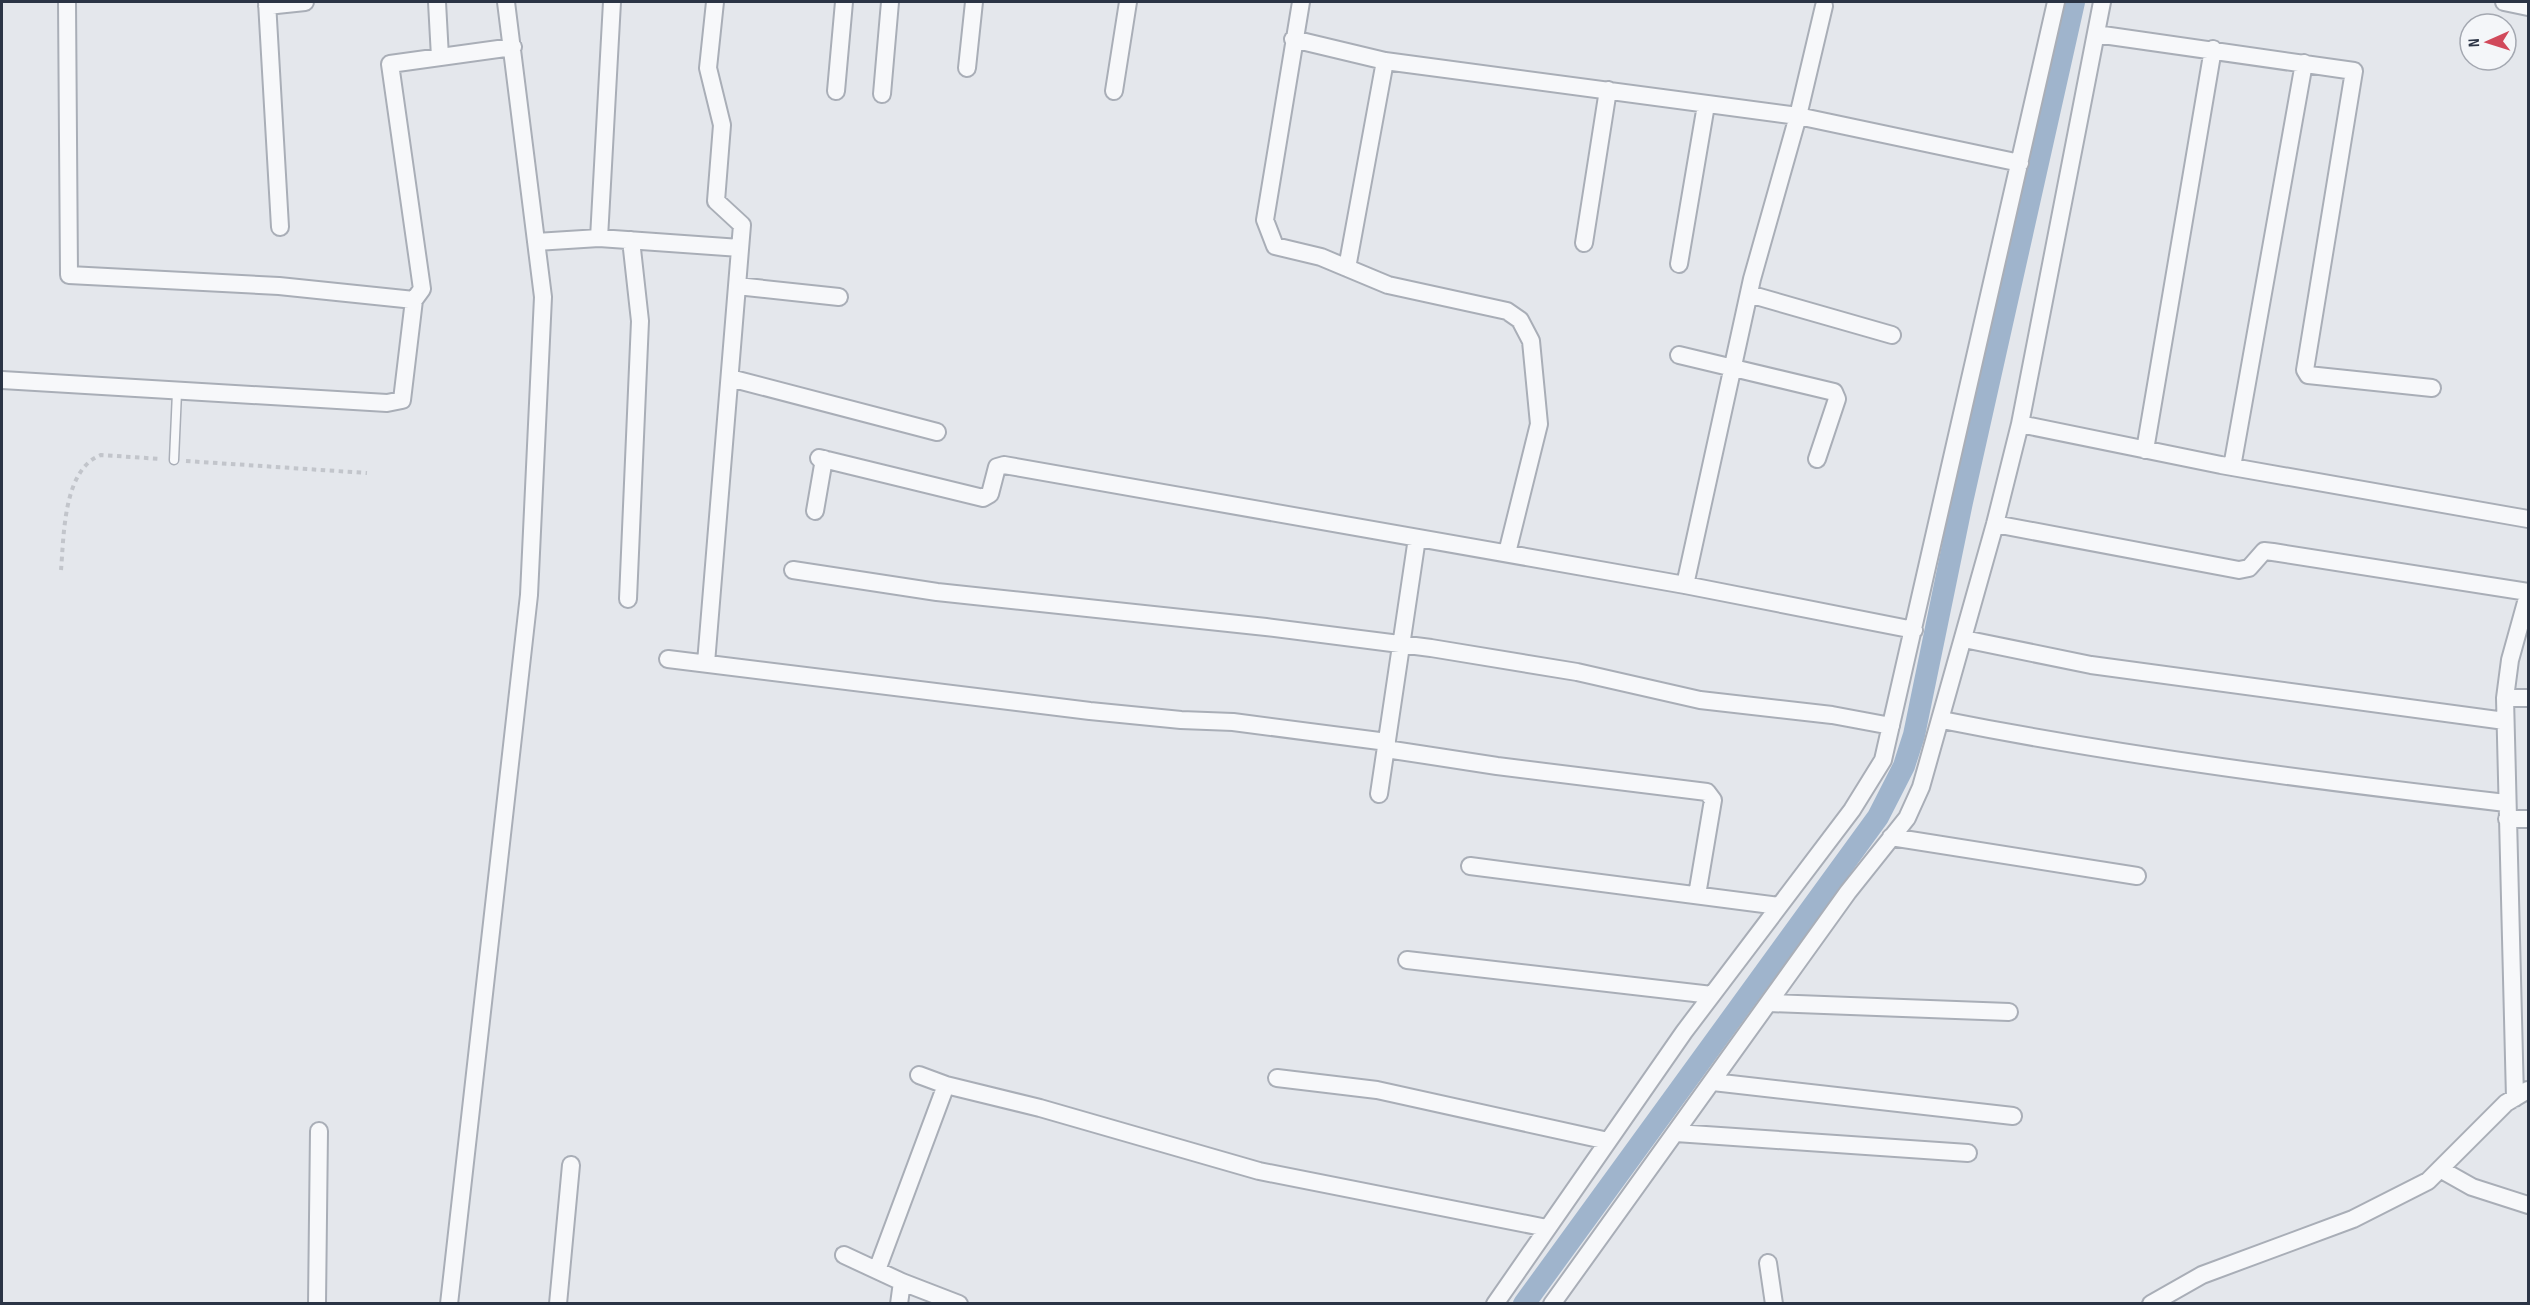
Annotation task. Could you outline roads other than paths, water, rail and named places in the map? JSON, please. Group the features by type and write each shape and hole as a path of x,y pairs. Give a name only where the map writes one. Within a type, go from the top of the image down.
{"street":[{"path":"67,2 69,275 279,286 414,300"},
{"path":"280,227 267,4 305,2"},
{"path":"437,2 440,57"},
{"path":"449,1304 529,595 543,297 506,2"},
{"path":"599,238 612,2"},
{"path":"706,663 742,225 716,201 722,124 708,68 715,2"},
{"path":"836,91 844,2"},
{"path":"882,94 890,2"},
{"path":"967,68 974,2"},
{"path":"1114,91 1128,2"},
{"path":"1301,2 1293,39 1265,220 1275,246 1321,257 1388,285 1507,311 1520,320 1531,341 1539,424 1507,553"},
{"path":"1494,1304 1712,995 1858,800 1883,760 2056,2"},
{"path":"1552,1304 1769,1003 1906,818 1922,787 1964,639 2020,424 2102,2"},
{"path":"2504,2 2529,7"},
{"path":"1685,585 1749,294 1798,116 1824,6"},
{"path":"2096,34 2354,71 2304,370 2308,375 2432,387"},
{"path":"1293,39 1385,61 1798,116 2020,163"},
{"path":"2,380 387,403 402,400 414,300 422,289 390,64 513,47"},
{"path":"2145,450 2213,49"},
{"path":"1347,268 1385,61"},
{"path":"2232,467 2304,63"},
{"path":"1584,243 1608,90"},
{"path":"1679,264 1706,105"},
{"path":"536,242 599,238 740,248"},
{"path":"628,599 640,321 631,240"},
{"path":"737,286 840,297"},
{"path":"1749,294 1892,335"},
{"path":"1679,355 1733,366 1834,392 1837,399 1817,459"},
{"path":"729,378 937,432"},
{"path":"2020,424 2232,467 2529,519"},
{"path":"815,511 821,459 983,498 990,494 998,467 1004,465 1685,585 1914,630"},
{"path":"1995,524 2239,570 2249,568 2264,551 2529,594 2510,660 2505,698 2512,1028 2522,1094 2506,1103 2428,1181 2353,1219 2202,1275 2151,1304"},
{"path":"1379,794 1417,538"},
{"path":"793,570 936,592 1401,644 1577,672 1700,700 1832,715 1891,726"},
{"path":"1964,639 2091,665 2505,721"},
{"path":"668,658 1090,711 1181,720 1233,722 1497,766 1707,792 1713,800 1697,895"},
{"path":"2505,698 2529,698"},
{"path":"1942,720 2007,733 2506,811 2529,819"},
{"path":"1891,837 2137,876"},
{"path":"1470,866 1779,906"},
{"path":"1407,960 1712,995"},
{"path":"1769,1003 2009,1012"},
{"path":"2512,1028 2529,1042"},
{"path":"920,1075 946,1085 1040,1108 1259,1171 1547,1228"},
{"path":"1277,1078 1377,1090 1608,1141"},
{"path":"1713,1082 2013,1116"},
{"path":"876,1270 946,1085"},
{"path":"317,1304 319,1131"},
{"path":"1676,1133 1968,1153"},
{"path":"558,1304 571,1165"},
{"path":"2440,1169 2472,1188 2529,1205"},
{"path":"844,1255 902,1282 959,1304"},
{"path":"1767,1263 1774,1304"},
{"path":"899,1304 902,1282"}],"lane":[{"path":"174,460 177,392"}],"waterway":[{"path":"1524,1304 1878,817 1904,766 1914,735 1962,502 2074,2"}]}
